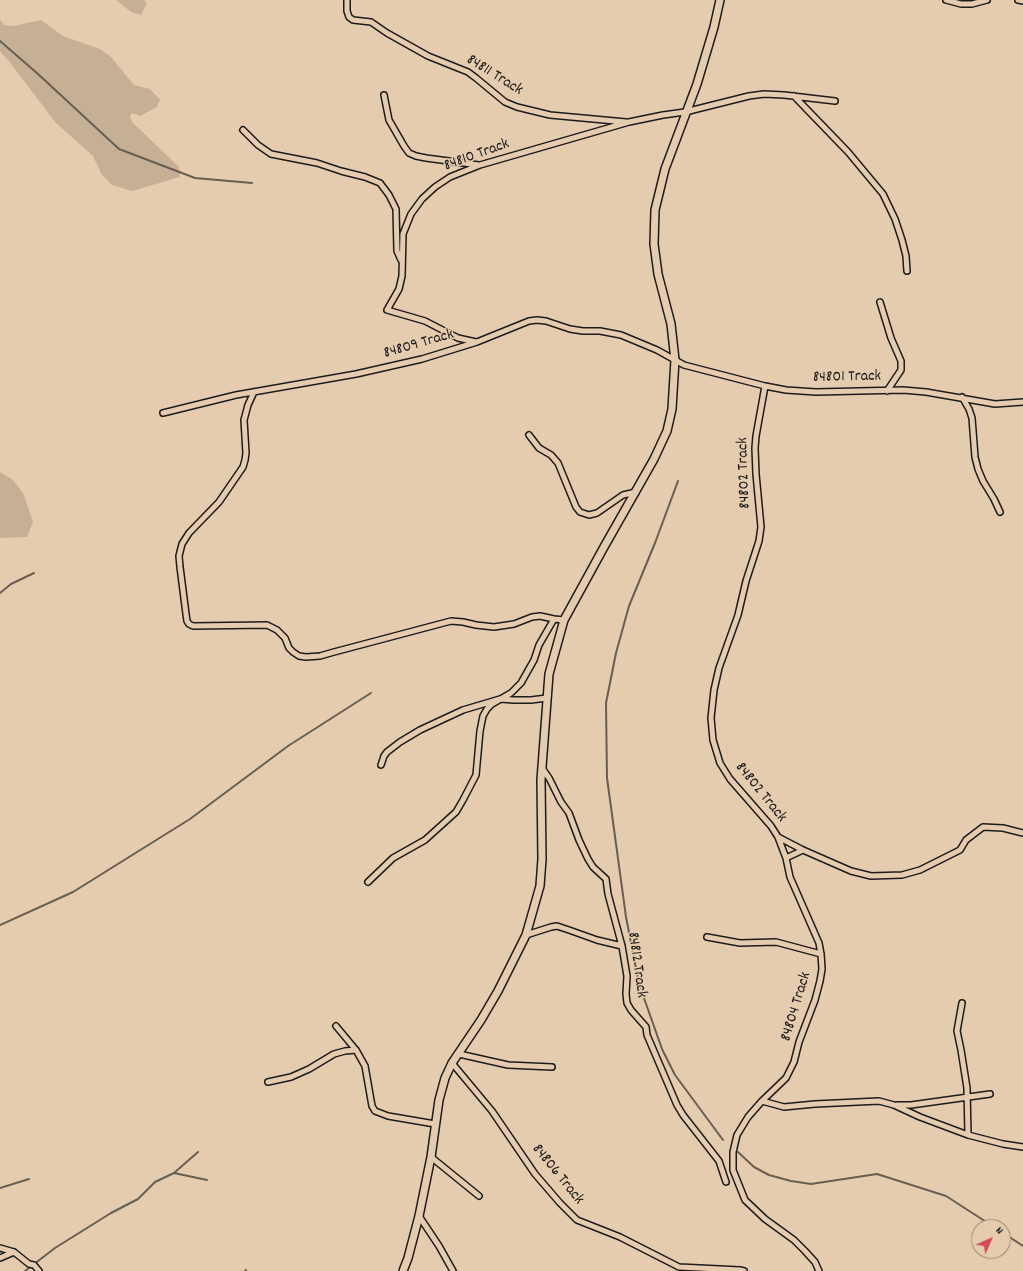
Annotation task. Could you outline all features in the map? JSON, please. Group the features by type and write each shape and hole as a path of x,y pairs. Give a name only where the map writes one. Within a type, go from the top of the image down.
{"street":[{"name":"84811 Track","path":"347,0 347,11 349,17 353,20 372,22 387,33 428,56 468,72 505,102 517,107 550,115 629,122"},
{"path":"404,1271 419,1216 439,1100 445,1078 452,1063 498,991 526,935 540,886 542,859 542,768 549,674 564,620 654,459 667,431 672,410 675,360 671,324 658,274 654,244 655,210 665,169 697,84 714,27 720,0"},
{"path":"946,0 961,4 972,4 987,0"},
{"path":"1018,0 1023,1"},
{"name":"84810 Track","path":"477,342 458,338 425,321 387,310 399,289 402,276 403,234 411,214 422,199 434,187 450,177 480,165 629,122 686,112 749,96 764,94 835,101"},
{"path":"384,95 389,120 409,153 426,158 480,165"},
{"path":"794,96 848,152 883,194 895,219 902,240 906,256 907,271"},
{"path":"243,130 271,154 317,163 380,183 389,195 396,209 397,251 402,261"},
{"path":"880,302 886,324 901,361 901,370 887,391"},
{"name":"84809 Track","path":"163,413 203,402 384,369 439,355 477,342 529,321 537,320 546,321 570,329 600,331 621,335 657,350 675,360"},
{"name":"84801 Track","path":"675,360 684,365 786,390 816,392 903,390 926,392 995,404 1023,402"},
{"name":"84802 Track","path":"765,386 755,448 760,527 759,541 746,581 738,615 719,668 714,690 711,718 714,740 720,762 730,779 772,826 778,837 803,850 851,871 871,876 902,875 920,870 960,850 966,840 983,826 1003,828 1023,834"},
{"path":"254,392 248,405 244,420 246,453 242,467 219,502 189,532 182,544 179,556 187,621 189,624 199,626 267,625 277,630 285,638 293,652 299,656 320,656 451,621 494,627 514,624 532,617 540,616 564,620"},
{"path":"962,398 969,409 972,418 978,469 1000,512"},
{"path":"529,435 539,448 551,455 558,463 572,500 580,512 588,515 597,514 623,495 636,492"},
{"path":"368,882 393,858 425,840 456,812 476,775 480,731 484,716 492,704 511,693 521,683 534,660 539,645 554,619"},
{"path":"382,765 384,756 392,747 420,730 463,710 500,699 531,700 547,698"},
{"name":"84812 Track","path":"542,768 549,778 561,802 569,813 588,859 606,879 608,894 622,946 627,976 627,1003 631,1010 646,1027 649,1040 671,1093 683,1115 719,1161 726,1182"},
{"name":"84804 Track","path":"778,837 786,858 790,877 805,914 814,929 821,954 822,969 820,981 794,1062 786,1078 762,1101 748,1117 737,1134 733,1152 733,1170 745,1200 765,1219 805,1250 815,1262 819,1271"},
{"path":"786,858 803,850"},
{"path":"526,935 557,926 597,940 622,946"},
{"path":"707,937 740,943 776,942 821,954"},
{"path":"962,1003 957,1031 965,1072 968,1135"},
{"path":"336,1026 356,1050 365,1066 372,1106 375,1111 388,1116 435,1124"},
{"path":"268,1082 291,1077 309,1069 334,1054 356,1050"},
{"path":"459,1054 508,1065 552,1067"},
{"name":"84806 Track","path":"452,1063 492,1111 535,1174 577,1220 620,1237 679,1267 744,1271"},
{"path":"894,1105 910,1105 990,1094"},
{"path":"762,1101 784,1107 879,1101 894,1105 920,1117 968,1135 1023,1147"},
{"path":"430,1158 479,1196"},
{"path":"419,1216 439,1246 453,1271"},
{"path":"0,1248 14,1252 29,1264 34,1265 39,1271"},
{"path":"0,1258 14,1252"},
{"path":"723,1271 729,1269"}],"shaded area":[{"path":"116,0 144,0 147,3 141,15 131,12"},
{"path":"0,19 4,25 14,26 41,20 63,36 100,49 111,57 134,85 150,89 160,100 157,107 140,116 132,113 130,116 132,122 179,167 180,177 132,191 112,185 102,175 93,156 56,123 0,51"},
{"path":"0,472 13,480 23,493 33,522 27,537 0,538"}],"waterway":[{"path":"0,41 119,149 195,178 252,183"},
{"path":"678,481 655,543 629,606 616,653 606,703 607,778 626,917 639,984 662,1049 675,1075 723,1140"},
{"path":"0,593 11,584 34,573"},
{"path":"0,925 73,892 190,819 288,746 371,693"},
{"path":"174,1173 198,1152"},
{"path":"738,1152 754,1167 769,1175 791,1181 811,1184 877,1174 946,1196 982,1219"},
{"path":"25,1271 55,1248 111,1213 138,1199 155,1182 174,1173 207,1180"},
{"path":"0,1188 29,1179"},
{"path":"1011,1238 1023,1246"}]}
